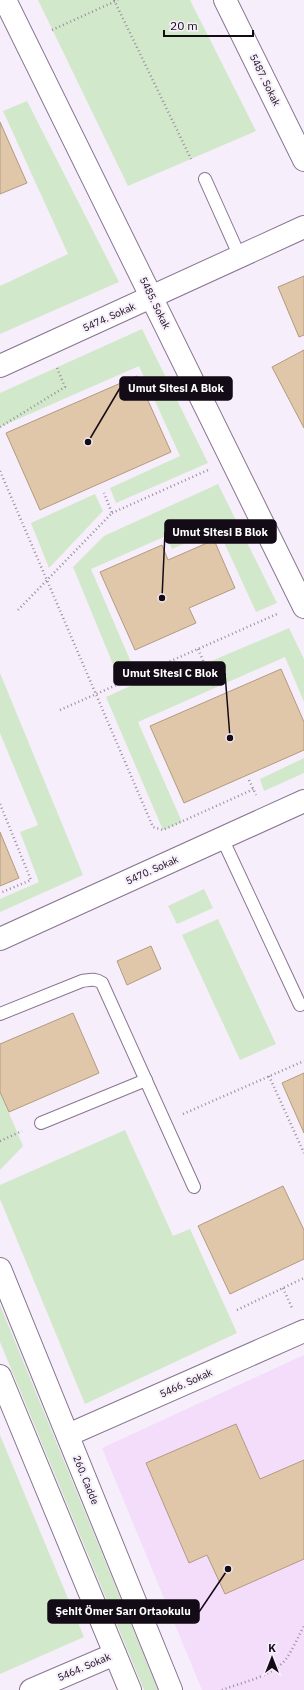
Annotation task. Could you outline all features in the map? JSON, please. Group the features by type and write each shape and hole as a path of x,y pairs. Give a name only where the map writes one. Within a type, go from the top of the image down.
{"street":[{"name":"5485. Sokak","path":"6,0 304,607"},
{"name":"5487. Sokak","path":"225,0 304,160"},
{"name":"5474. Sokak","path":"0,366 152,298 304,227"},
{"name":"5470. Sokak","path":"0,939 304,801"},
{"name":"260. Cadde","path":"0,1270 172,1690"},
{"name":"5466. Sokak","path":"68,1435 304,1331"},
{"path":"0,1376 130,1690"},
{"name":"5464. Sokak","path":"31,1690 115,1654"}],"lane":[{"path":"205,179 240,257"},
{"path":"222,838 300,1005"},
{"path":"0,1014 82,981 98,980 106,988 194,1187"},
{"path":"41,1123 146,1080"}],"path":[{"path":"52,30 116,0 190,159"},
{"path":"0,427 65,387 57,367"},
{"path":"18,610 112,513 210,469"},
{"path":"0,471 153,827 163,830 254,789"},
{"path":"104,492 112,513"},
{"path":"60,710 281,612"},
{"path":"198,649 214,686"},
{"path":"249,780 256,795"},
{"path":"0,804 31,880 0,893"},
{"path":"165,1122 304,1061"},
{"path":"269,1076 304,1153"},
{"path":"238,1310 304,1278"},
{"path":"283,1288 292,1308"},
{"path":"222,1690 268,1673 278,1667 286,1659 304,1626"}],"shaded area":[{"path":"304,1355 304,1690 202,1690 102,1448"}],"green space":[{"path":"38,0 190,0 256,131 128,186"},
{"path":"27,101 119,282 0,334 0,286 68,254 3,111"},
{"path":"142,329 208,463 116,503 110,488 180,456 139,366 0,427 0,393"},
{"path":"218,484 277,603 256,612 218,529 172,549 166,536 91,569 133,667 117,674 73,567 104,536"},
{"path":"95,494 103,511 49,568 31,523"},
{"path":"289,628 304,659 304,702 285,657 138,722 182,822 163,830 106,697 164,671 169,679"},
{"path":"0,673 83,875 0,912 0,899 39,882 20,832 38,825 0,733"},
{"path":"304,758 304,773 264,791 260,779"},
{"path":"204,889 213,908 177,924 168,906"},
{"path":"218,919 276,1044 240,1060 182,935"},
{"path":"0,1092 23,1146 0,1170"},
{"path":"125,1130 173,1236 190,1229 237,1333 85,1404 0,1199 0,1185"},
{"path":"0,1305 158,1690 144,1690 0,1342"},
{"path":"0,1435 84,1637 0,1674"}],"building":[{"path":"0,122 27,183 0,194"},
{"path":"304,276 304,335 299,337 278,287"},
{"path":"304,350 304,428 272,367"},
{"path":"137,376 171,452 40,510 6,433"},
{"path":"214,540 235,588 189,608 196,623 135,650 100,572 162,545 168,560"},
{"path":"281,669 304,722 304,750 184,803 150,726"},
{"path":"0,832 19,878 0,886"},
{"path":"151,946 161,969 127,985 117,961"},
{"path":"73,1013 99,1073 9,1112 0,1092 0,1044"},
{"path":"304,1073 304,1133 282,1083"},
{"path":"283,1186 304,1230 304,1259 230,1294 198,1226"},
{"path":"236,1424 260,1479 304,1460 304,1559 225,1594 207,1555 189,1563 146,1463"}],"place":[{"name":"Umut Sitesi A Blok","path":"88,442"},
{"name":"Umut Sitesi B Blok","path":"162,598"},
{"name":"Umut Sitesi C Blok","path":"230,738"},
{"name":"Şehit Ömer Sarı Ortaokulu","path":"228,1569"}]}
